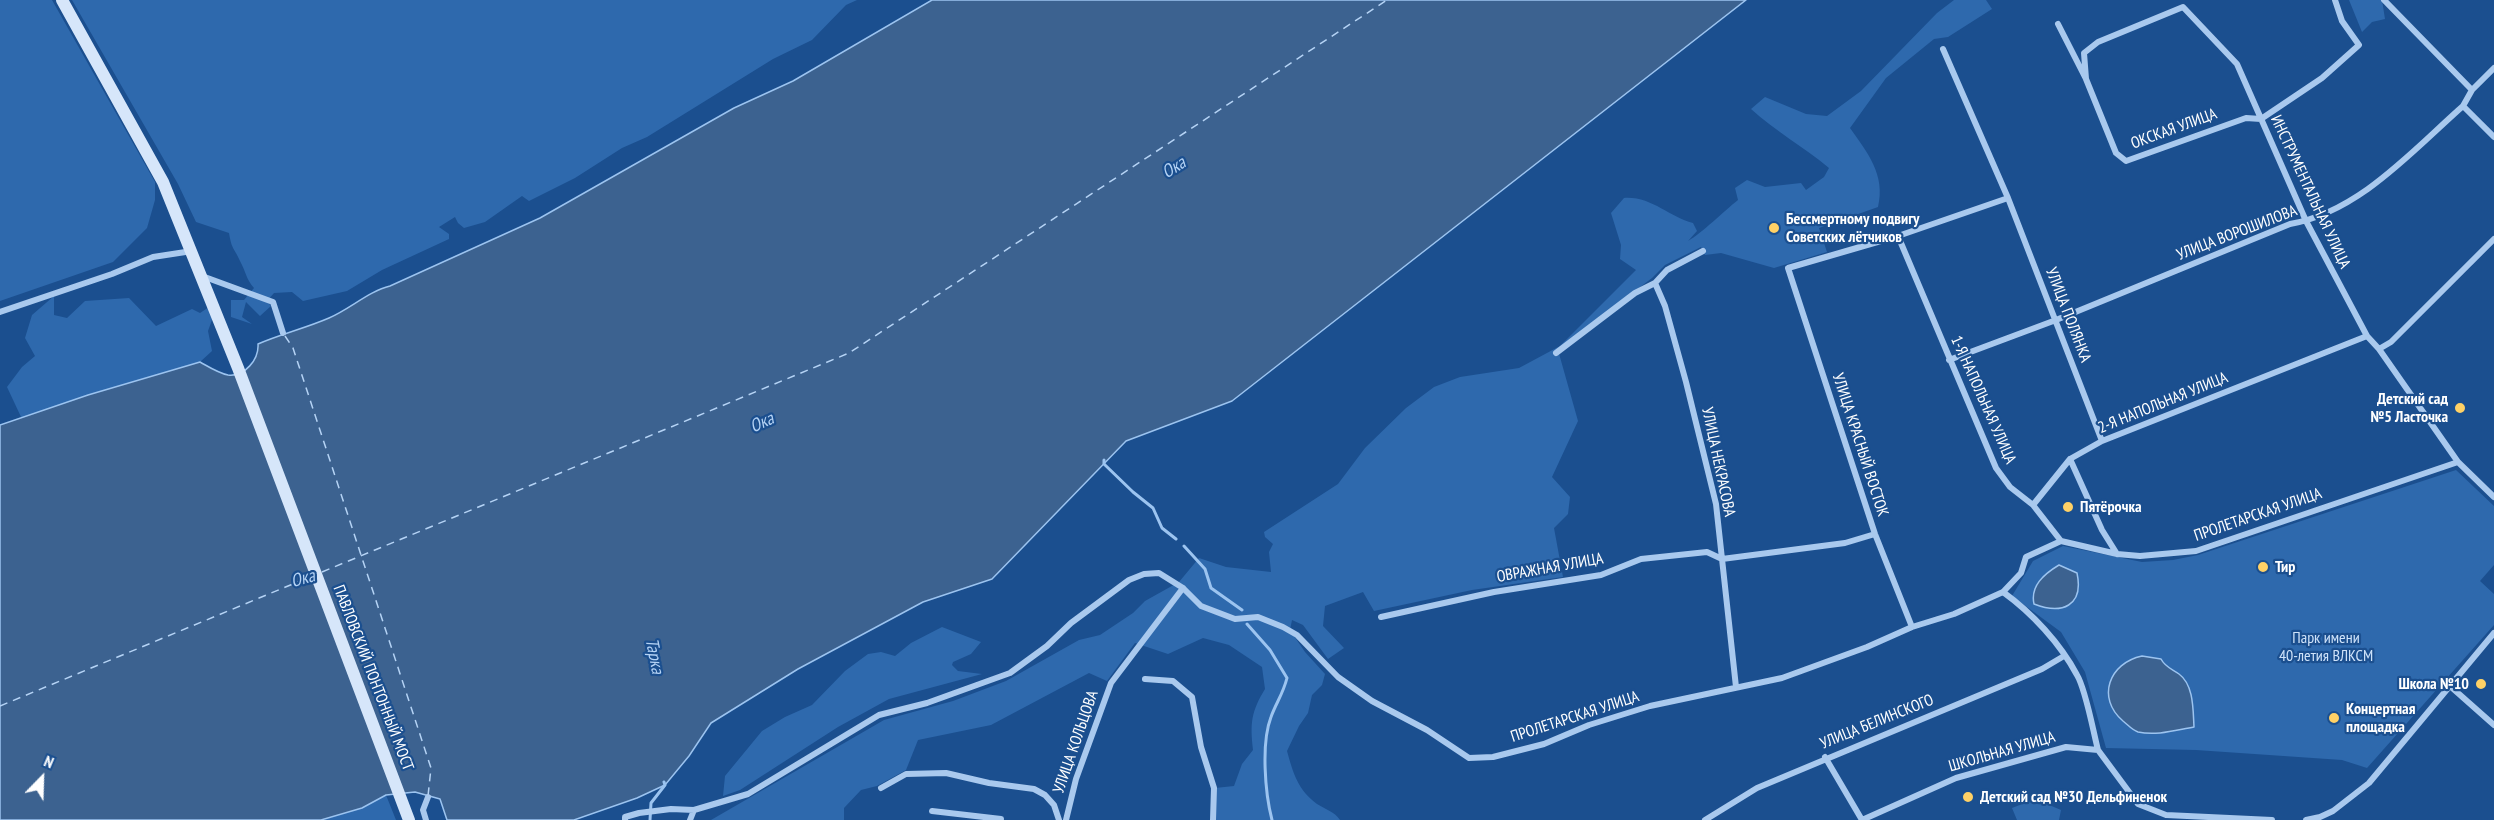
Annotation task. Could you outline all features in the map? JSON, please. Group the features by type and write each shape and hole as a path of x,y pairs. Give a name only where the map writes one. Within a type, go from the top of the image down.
{"main road":[{"name":"ПАВЛОВСКИЙ ПОНТОННЫЙ МОСТ","path":"62,0 162,182 192,251 409,820"}],"street":[{"name":"ОКСКАЯ УЛИЦА","path":"2058,24 2086,79 2116,153 2126,161 2246,118 2261,119 2322,78 2360,45 2342,21 2335,0"},
{"path":"2384,0 2472,90"},
{"name":"ИНСТРУМЕНТАЛЬНАЯ УЛИЦА","path":"2086,79 2084,53 2098,42 2183,7 2236,64 2306,221 2367,336 2379,349 2458,462 2494,497"},
{"name":"УЛИЦА ПОЛЯНКА","path":"1943,49 2008,198 2103,441"},
{"name":"УЛИЦА ВОРОШИЛОВА","path":"1949,360 2056,320 2290,224 2306,221 2361,195 2463,106 2472,90 2494,68"},
{"path":"2463,106 2494,137"},
{"path":"1898,236 2008,198"},
{"name":"УЛИЦА КРАСНЫЙ ВОСТОК","path":"1898,236 1788,268 1875,534 1912,627"},
{"name":"1-Я НАПОЛЬНАЯ УЛИЦА","path":"1898,236 1996,468 2010,487 2033,505 2061,541"},
{"path":"2379,349 2391,342 2494,239"},
{"path":"0,312 112,274 153,257 192,251"},
{"path":"1556,353 1635,294 1655,283 1667,270 1703,251"},
{"path":"201,276 273,302 283,333"},
{"name":"УЛИЦА НЕКРАСОВА","path":"1655,283 1665,306 1686,382 1716,504 1736,687"},
{"name":"2-Я НАПОЛЬНАЯ УЛИЦА","path":"2070,459 2103,441 2367,336"},
{"path":"2033,505 2070,459 2102,531 2117,554"},
{"name":"ПРОЛЕТАРСКАЯ УЛИЦА","path":"2061,541 2117,554 2140,556 2196,551 2458,462"},
{"name":"ОВРАЖНАЯ УЛИЦА","path":"1381,617 1494,592 1601,575 1641,559 1707,552 1722,559 1835,545 1875,534"},
{"path":"2061,541 2026,558 2021,573 2003,592 2032,618 2078,676 2098,750 2138,804 2166,815 2272,820"},
{"name":"ПРОЛЕТАРСКАЯ УЛИЦА","path":"694,810 748,794 879,715 927,702 1010,673 1047,646 1071,623 1129,580 1144,574 1159,573 1183,588 1202,606 1235,619 1258,617 1297,635 1338,677 1372,701 1427,730 1469,758 1492,757 1544,744 1589,725 1650,706 1782,678 1867,647 1912,627 1954,614 2003,592"},
{"name":"УЛИЦА КОЛЬЦОВА","path":"1066,820 1076,779 1111,683 1183,588"},
{"path":"2306,820 2333,811 2369,783 2494,633"},
{"name":"УЛИЦА БЕЛИНСКОГО","path":"1705,820 1757,788 2042,669 2064,656"},
{"path":"1145,679 1173,681 1192,697 1201,747 1214,788 1213,820"},
{"path":"2450,686 2494,725"},
{"name":"ШКОЛЬНАЯ УЛИЦА","path":"1825,758 1862,820 1956,778 2067,747 2098,750"},
{"name":"УЛИЦА КОЛЬЦОВА","path":"881,788 906,774 946,773 989,783 1034,789 1045,795 1053,805 1059,820"},
{"path":"426,820 423,810 428,796"},
{"path":"625,820 625,817 639,813 660,810 694,810 690,820"},
{"path":"932,811 1001,819"}],"green space":[{"path":"0,0 52,0 155,182 155,200 147,228 113,262 0,301"},
{"path":"72,0 857,0 846,5 812,40 773,59 647,137 622,148 575,178 529,201 522,196 485,222 464,228 455,217 439,227 449,234 449,239 382,270 347,291 303,301 292,292 274,293 267,301 271,306 260,316 246,302 242,317 252,324 231,317 231,300 244,300 254,288 232,246 229,233 196,222 178,184"},
{"path":"1954,0 1986,0 1992,9 1948,37 1934,39 1886,78 1850,128 1868,155 1877,174 1880,195 1878,207 1819,228 1827,252 1774,268 1721,253 1705,255 1701,247 1665,265 1652,278 1558,350 1578,421 1552,477 1570,497 1568,514 1554,528 1563,577 1472,590 1374,611 1363,592 1325,606 1323,626 1344,648 1328,659 1303,625 1292,620 1290,630 1305,652 1325,674 1322,685 1312,695 1308,713 1287,751 1294,774 1305,793 1340,820 1215,820 1215,788 1234,786 1242,764 1253,750 1253,718 1265,689 1262,667 1229,645 1203,638 1168,654 1135,643 1107,681 1089,673 991,725 918,740 906,770 877,786 861,790 844,808 844,820 711,820 884,720 953,701 1006,681 1079,640 1100,635 1133,613 1145,601 1179,582 1199,558 1226,567 1271,572 1269,552 1273,544 1265,537 1264,532 1338,484 1365,448 1406,408 1434,387 1460,377 1519,368 1560,346 1636,270 1620,259 1621,245 1611,213 1624,198 1643,200 1693,223 1697,231 1688,241 1738,200 1735,188 1747,180 1765,187 1801,183 1806,190 1824,177 1829,168 1751,109 1765,97 1806,114 1827,116 1861,91 1937,13"},
{"path":"2349,0 2382,0 2385,19 2372,22 2362,32"},
{"path":"54,296 54,315 67,318 85,301 129,298 156,326 192,309 200,313 209,307 213,317 208,331 212,351 200,362 88,395 22,419 7,387 22,367 35,356 25,338 32,315"},
{"name":"Парк имени 40-летия ВЛКСМ","path":"2456,470 2494,506 2494,565 2480,581 2494,594 2494,625 2367,768 2342,760 2196,750 2106,748 2085,672 2061,632 2012,596 2033,561 2063,546 2142,562 2173,560 2198,555"},
{"path":"942,627 981,642 971,654 953,662 952,665 958,671 982,674 889,699 838,727 740,790 723,796 725,776 762,731 785,717 812,705 845,671 868,654 881,652 895,656 911,643"},
{"path":"386,795 396,820 322,820 362,808"},
{"path":"2035,799 2061,810 2059,820 2017,820 2012,808"}],"water":[{"name":"Ока","path":"932,0 1746,0 1232,401 1126,441 992,579 923,602 798,669 711,723 689,756 665,785 637,798 574,820 447,820 440,799 415,792 386,795 362,808 321,820 0,820 0,425 88,395 200,362 224,374 240,373 250,366 258,350 258,344 329,318 382,288 540,218 734,108 793,81"},
{"path":"2059,565 2077,573 2077,593 2074,600 2062,608 2034,604 2034,592 2039,581"},
{"path":"2142,656 2161,659 2184,679 2192,698 2194,727 2159,733 2138,732 2115,712 2108,692 2114,674 2121,666"}],"waterway":[{"path":"1104,460 1104,464 1153,508 1162,528 1176,539"},
{"path":"1184,546 1205,569 1211,588 1242,610"},
{"path":"1247,624 1270,650 1287,678 1271,717 1266,740 1267,796 1272,820"},
{"name":"Тарка","path":"650,820 651,803 665,785 664,782"}],"ferry route":[{"path":"322,572 849,353 1387,0"},
{"path":"285,336 293,348 431,768 428,796"},
{"path":"0,706 312,576"}],"place":[{"name":"Бессмертному подвигу Советских лётчиков","path":"1774,228"},
{"name":"Детский сад №5 Ласточка","path":"2460,408"},
{"name":"Пятёрочка","path":"2068,507"},
{"name":"Тир","path":"2263,567"},
{"name":"Школа №10","path":"2481,684"},
{"name":"Концертная площадка","path":"2334,718"},
{"name":"Детский сад №30 Дельфиненок","path":"1968,797"}]}
